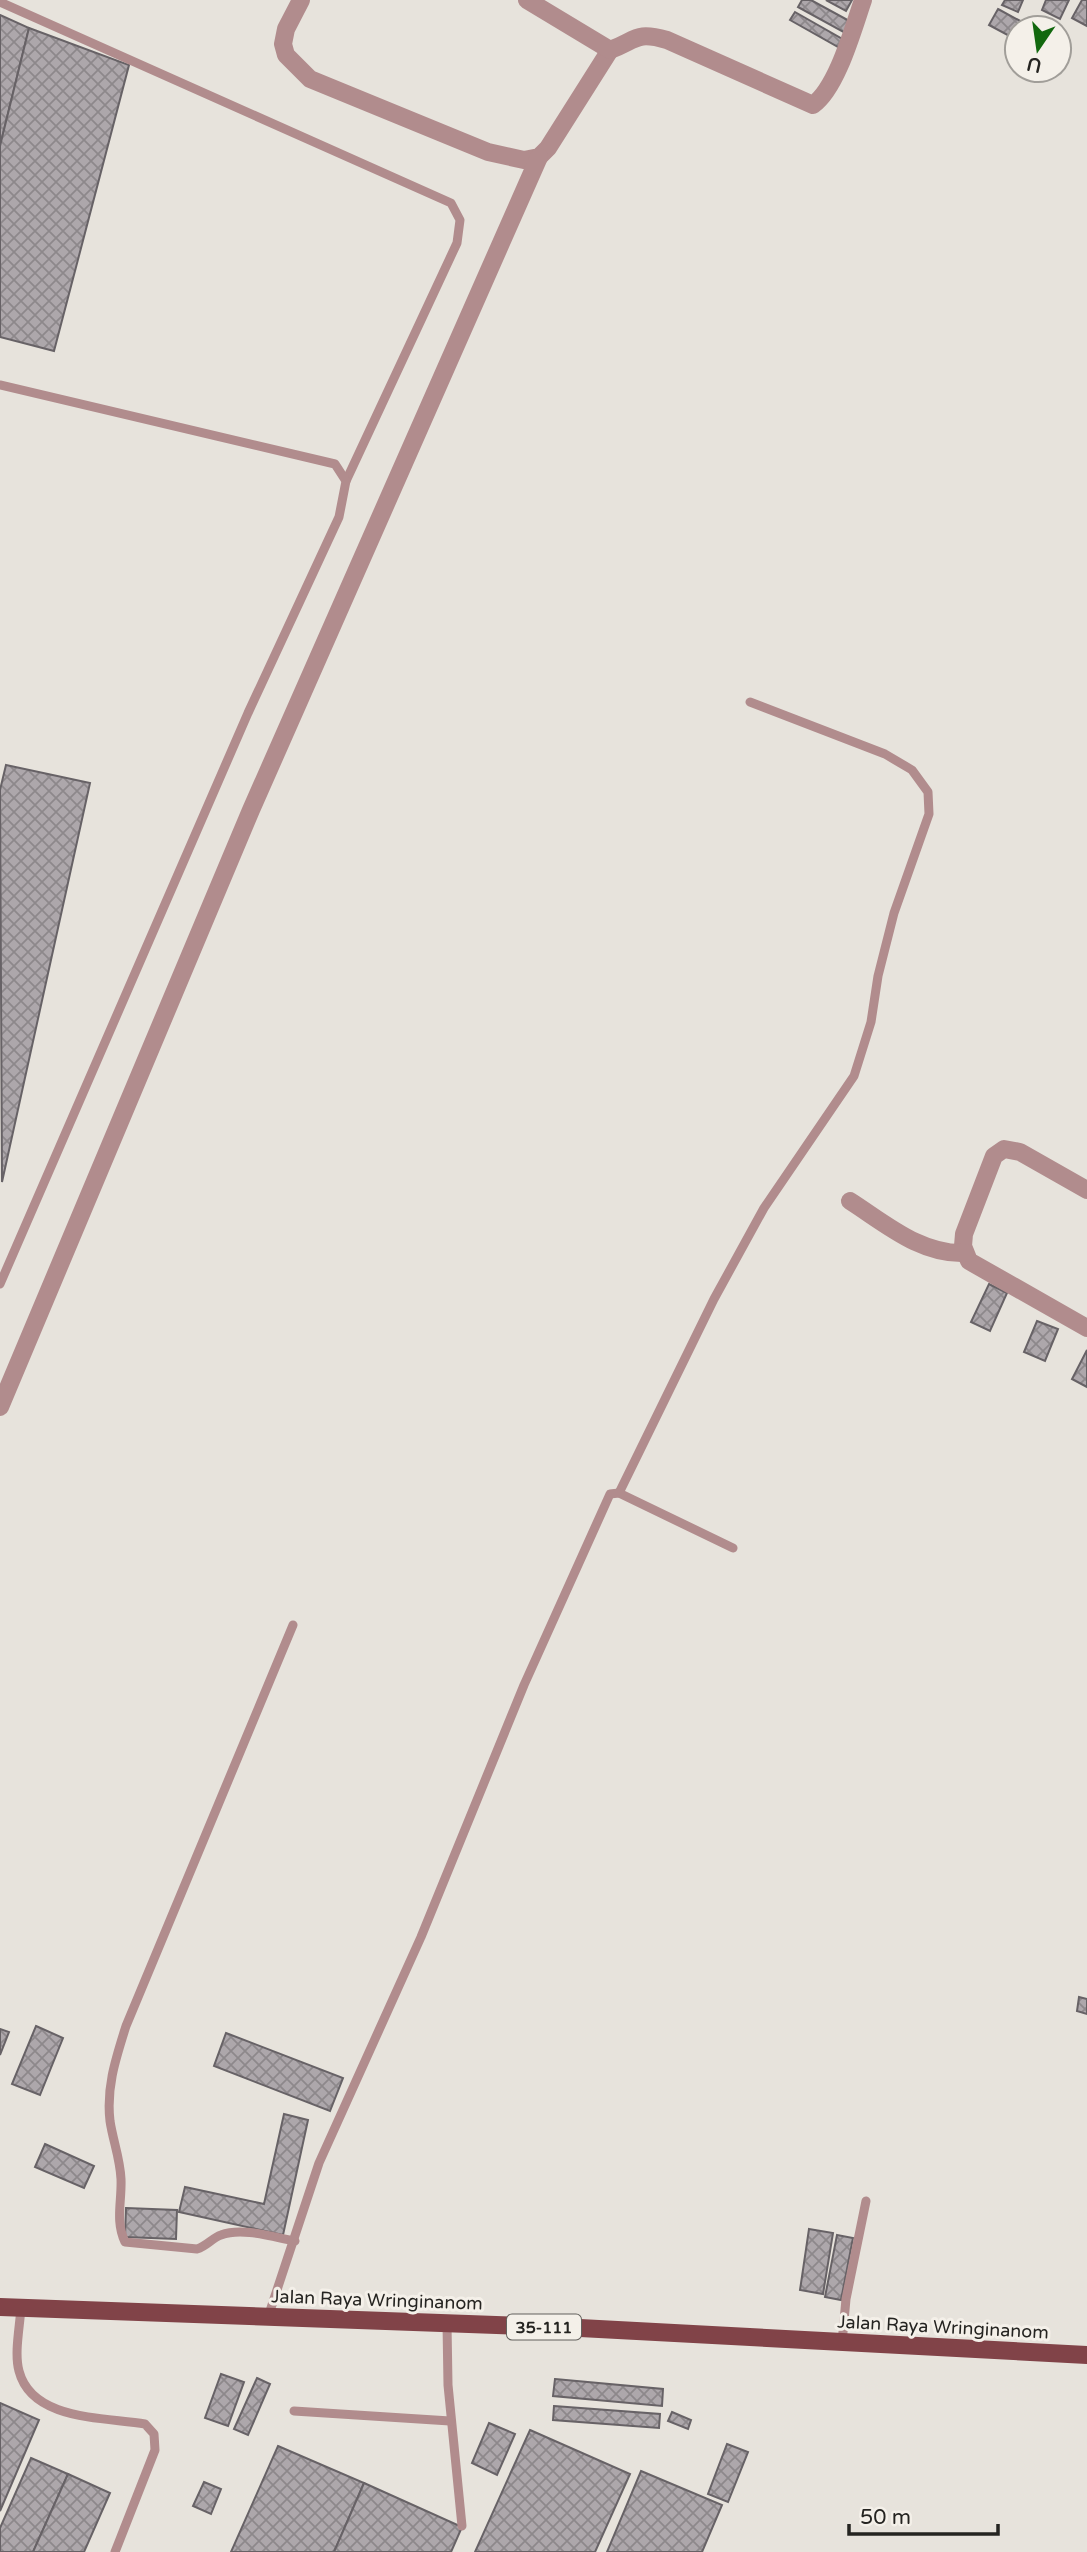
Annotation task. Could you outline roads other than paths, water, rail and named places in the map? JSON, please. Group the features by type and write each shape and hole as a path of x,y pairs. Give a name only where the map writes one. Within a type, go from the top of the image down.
{"main road":[{"name":"Jalan Raya Wringinanom","path":"0,2306 268,2317 448,2333 580,2328 1087,2355"}],"street":[{"path":"301,0 286,29 283,44 286,55 310,79 488,152 524,160 539,157"},
{"path":"527,0 610,50"},
{"path":"0,1407 251,810 539,157 548,148 610,50 632,37 646,34 667,40 813,105 823,98 831,82 863,0"},
{"path":"1087,1190 1020,1152 1012,1149 999,1151 964,1234 965,1253 977,1266 1087,1328"},
{"path":"850,1201 924,1247 944,1254 965,1253"}],"lane":[{"path":"0,2 451,203 460,220 457,243 346,481 339,517 248,713 0,1284"},
{"path":"0,385 335,464 346,481"},
{"path":"619,1493 714,1299 764,1208 854,1076 872,1023 878,976 894,913 929,814 928,792 912,770 885,754 750,702"},
{"path":"268,2317 319,2163 421,1937 524,1685 610,1494 619,1493 733,1548"},
{"path":"293,1625 127,2026 111,2075 108,2097 110,2123 119,2150 121,2183 118,2228 125,2242 197,2249 209,2245 216,2236 229,2232 295,2241"},
{"path":"842,2343 846,2299 866,2202"},
{"path":"21,2307 18,2362 23,2382 37,2401 58,2410 145,2424 154,2434 155,2450 115,2552"},
{"path":"448,2333 450,2421 462,2526"},
{"path":"294,2411 450,2421"}]}
